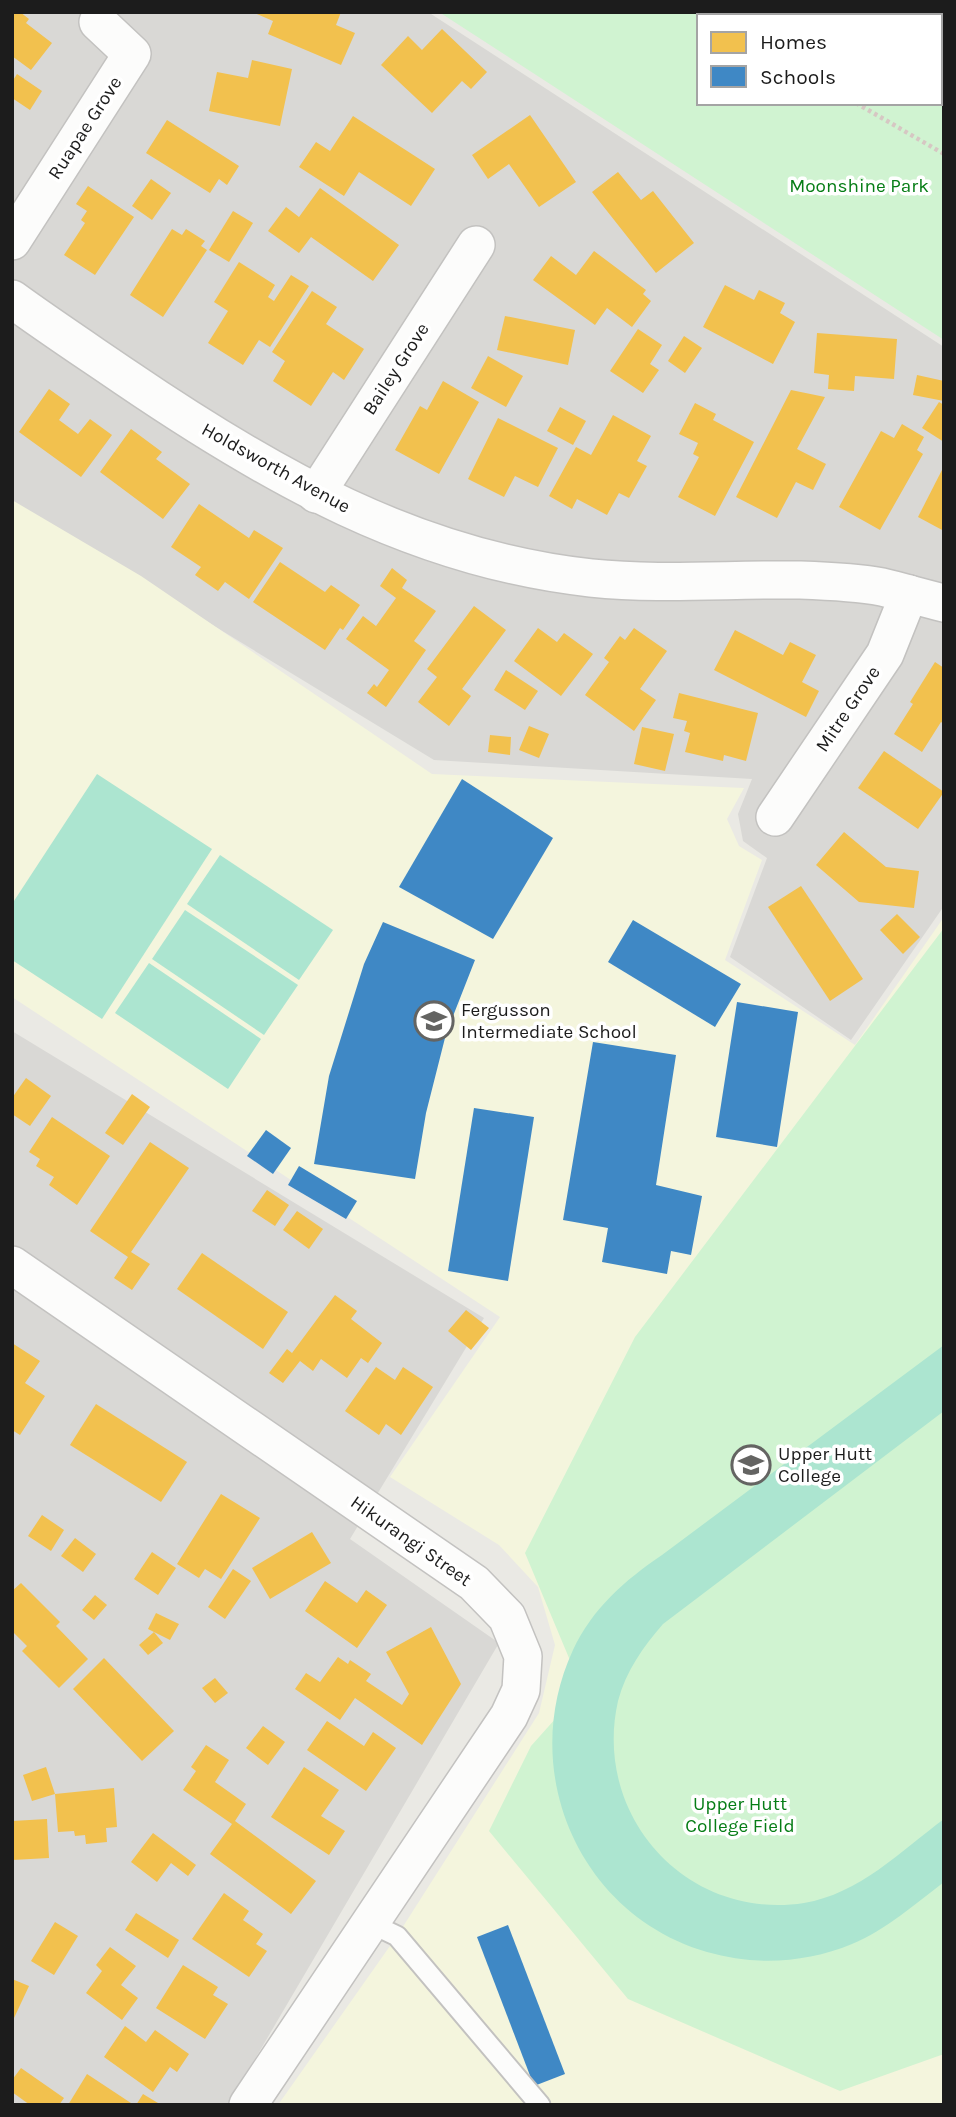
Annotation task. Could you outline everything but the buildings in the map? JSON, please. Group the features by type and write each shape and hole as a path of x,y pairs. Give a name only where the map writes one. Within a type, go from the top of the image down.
{"street":[{"name":"Ruapae Grove","path":"12,241 132,54 99,22"},
{"name":"Bailey Grove","path":"316,494 476,244"},
{"name":"Holdsworth Avenue","path":"12,299 190,421 316,494 367,518 462,552 552,573 595,578 673,582 820,581 881,587 926,598"},
{"name":"Mitre Grove","path":"775,817 926,598"},
{"name":"Hikurangi Street","path":"12,1265 474,1583 507,1617 523,1656 521,1690 509,1716 248,2105"}],"lane":[{"path":"370,1923 397,1936 540,2105"}],"path":[{"path":"859,105 944,154"}],"shaded area":[{"path":"12,12 428,12 944,347 944,906 851,1040 730,957 767,858 743,841 738,814 752,779 434,760 12,503"},
{"path":"12,500 141,576 432,774 744,788 727,819 739,846 762,860 725,960 855,1045 944,917 944,2105 278,2105 397,1936 539,1713 555,1645 538,1587 499,1545 390,1477 500,1317 12,997"},
{"path":"12,1031 484,1318 350,1539 499,1643 228,2105 12,2105"}],"green space":[{"name":"Moonshine Park","path":"439,12 944,12 944,340"},
{"path":"97,774 212,849 102,1019 12,960 12,904"},
{"path":"220,855 333,930 299,980 187,904"},
{"path":"185,910 298,985 264,1035 152,959"},
{"name":"Upper Hutt College Field","path":"944,928 944,2054 840,2091 628,1999 489,1831 531,1746 582,1689 525,1553 635,1337"},
{"path":"149,963 261,1039 228,1089 115,1013"},
{"path":"944,1345 944,1411 663,1624 630,1670 618,1701 614,1743 620,1784 635,1820 657,1852 687,1877 722,1895 761,1904 804,1903 824,1898 843,1891 878,1870 944,1819 944,1882 877,1932 835,1950 799,1959 762,1961 725,1956 707,1952 662,1933 624,1906 594,1872 571,1832 557,1789 552,1743 557,1696 573,1650 590,1621 611,1596 635,1575"}],"place":[{"name":"Fergusson Intermediate School","path":"434,1021"},
{"name":"Upper Hutt College","path":"751,1465"}]}
